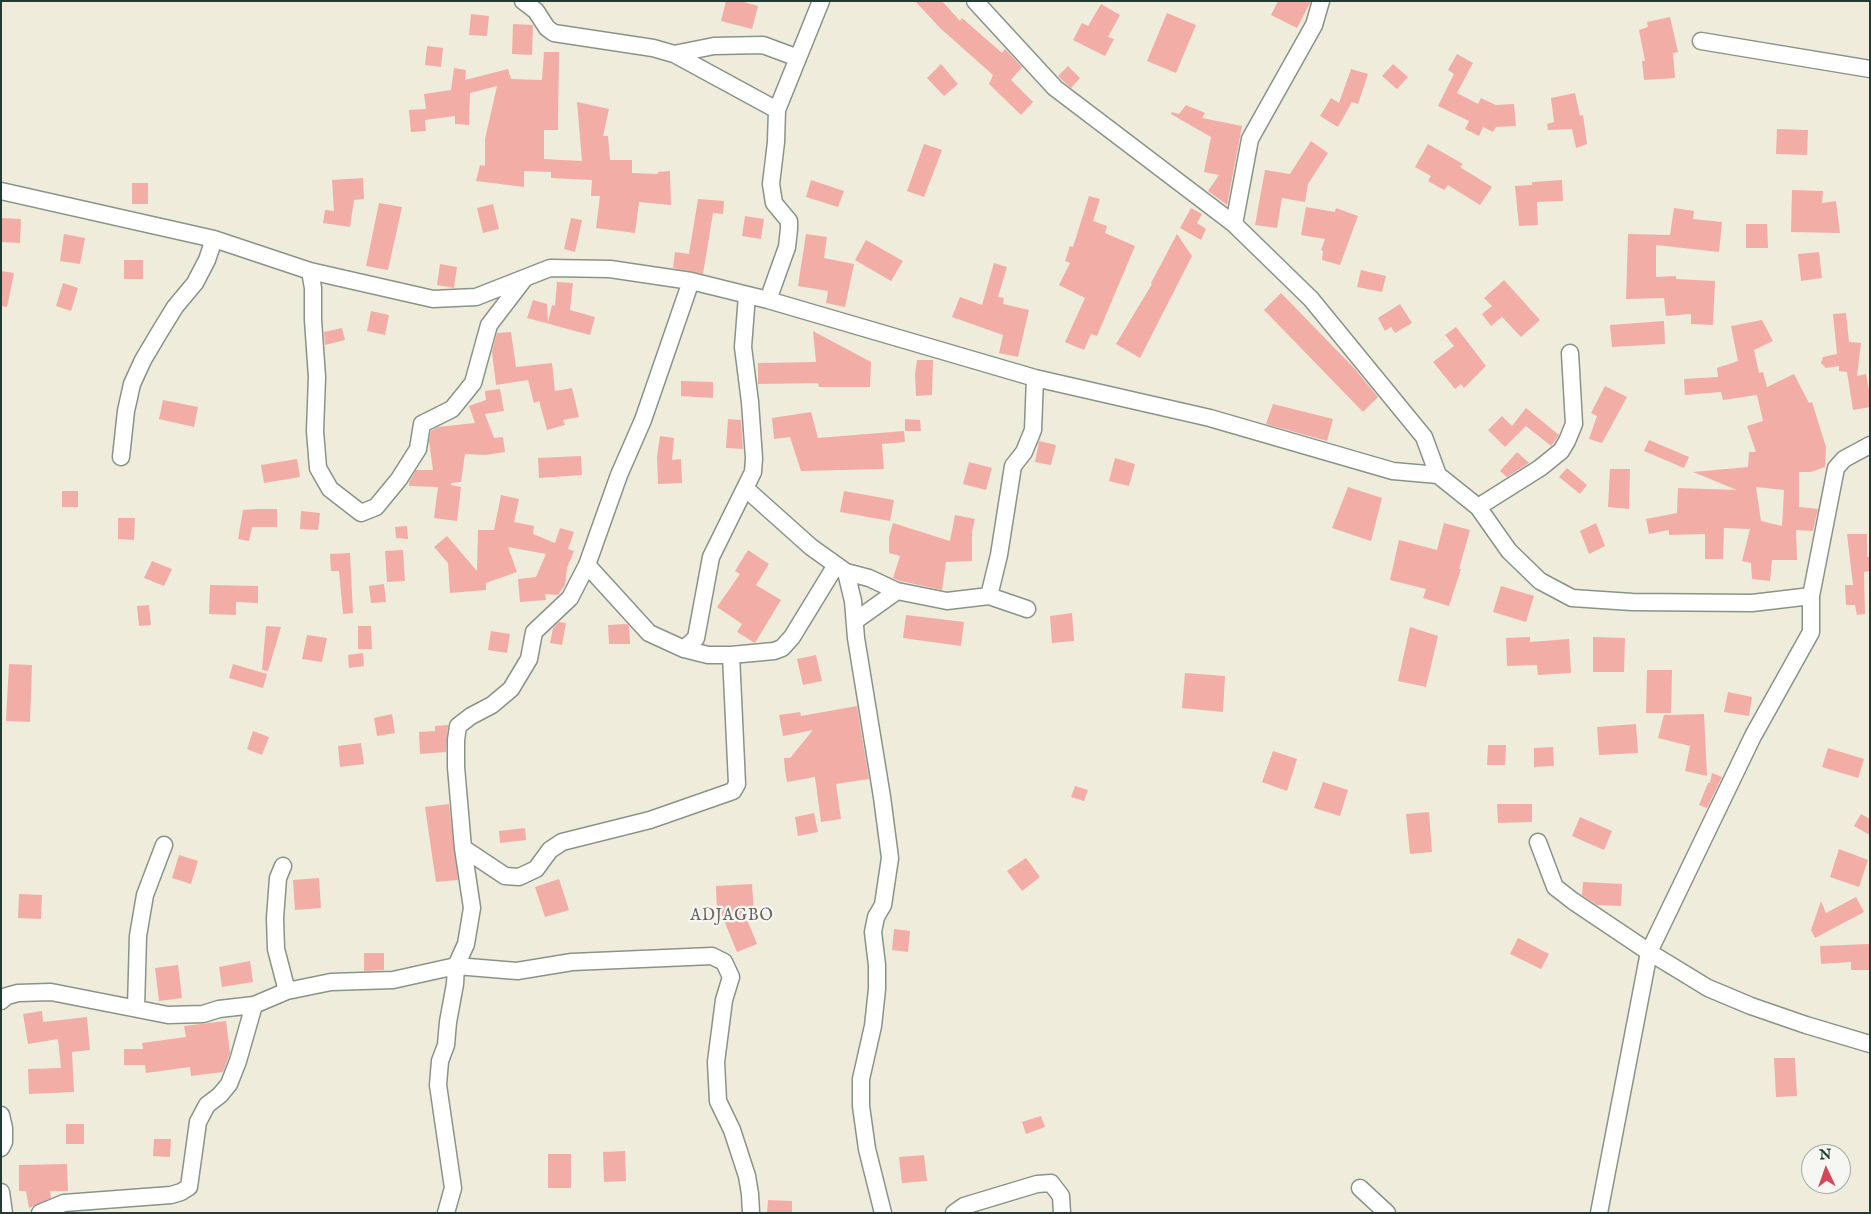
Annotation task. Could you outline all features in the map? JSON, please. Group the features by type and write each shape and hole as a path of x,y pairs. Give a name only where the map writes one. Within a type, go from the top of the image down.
{"street":[{"path":"523,1 536,11 547,28 554,33 653,48 674,54 777,110"},
{"path":"975,1 1055,88 1234,224 1311,299 1424,437 1438,475 1478,507 1509,551 1540,581 1572,598 1632,602 1752,603 1811,596"},
{"path":"1234,224 1250,139 1314,24 1321,1"},
{"path":"768,300 787,247 789,229 789,221 774,202 771,184 776,142 777,110 819,2"},
{"path":"1701,41 1870,69"},
{"path":"674,54 714,46 763,45 798,58"},
{"path":"1,191 214,239 310,271 434,299 476,297 550,268 610,269 691,281 768,300 1035,378 1210,418 1394,471 1438,475"},
{"path":"121,456 126,411 132,384 143,360 163,326 195,282 214,239"},
{"path":"310,271 313,288 312,320 316,378 315,430 318,468 330,489 362,513 376,507 399,479 418,448 422,424 452,409 473,383 489,325 525,278"},
{"path":"446,1213 453,1188 438,1085 440,1061 446,1045 448,1022 456,984 456,966 466,944 472,908 463,848 456,767 458,726 471,716 492,705 511,689 529,659 534,632 570,598 587,565 619,475 644,420 691,281"},
{"path":"684,649 696,638 711,557 753,472 754,458 750,402 743,347 746,295"},
{"path":"1478,507 1540,468 1561,451 1567,441 1574,424 1570,353"},
{"path":"989,596 999,555 1013,466 1024,452 1033,430 1035,378"},
{"path":"1598,1213 1649,952 1753,736 1811,632 1811,596 1836,468 1844,459 1870,446"},
{"path":"745,488 811,547 841,568 897,590 946,600 989,596 1027,609"},
{"path":"587,565 649,633 684,649 708,655 774,651 782,648 792,637 841,568"},
{"path":"841,568 853,601 856,638 890,858 883,905 876,917 873,932 877,965 877,989 873,1026 861,1079 861,1106 867,1149 883,1213"},
{"path":"855,621 897,590"},
{"path":"463,848 505,876 519,877 536,869 550,850 562,842 650,820 733,791 737,784 731,655"},
{"path":"1538,842 1555,887 1649,952 1708,988 1751,1006 1870,1044"},
{"path":"136,1008 138,936 143,904 164,845"},
{"path":"283,866 278,885 275,918 276,949 288,992"},
{"path":"1,1001 7,996 18,993 51,992 168,1015 203,1014 219,1009 254,1005 288,992 331,982 393,980 456,966 517,971 572,962 712,956 724,962 731,977 724,1000 716,1062 718,1101 732,1130 747,1176 751,1213"},
{"path":"40,1213 64,1202 171,1195 189,1187 198,1122 207,1104 220,1094 228,1084 238,1061 254,1005"},
{"path":"1,1115 4,1142 1,1148"},
{"path":"954,1213 964,1206 1037,1184 1051,1182 1061,1196 1062,1213"},
{"path":"1360,1188 1387,1213"},
{"path":"1,1192 4,1213"}],"building":[{"path":"726,1 740,1 758,6 752,29 721,21"},
{"path":"915,1 942,1 960,21 962,18 1002,53 1005,49 1022,67 1011,80 1033,102 1021,115 989,84 993,75 940,28"},
{"path":"1278,1 1311,1 1297,28 1271,15"},
{"path":"1101,4 1120,15 1108,37 1114,39 1105,56 1073,40 1082,23 1088,26"},
{"path":"1167,13 1196,25 1176,73 1147,61"},
{"path":"471,14 489,16 487,36 469,35"},
{"path":"1670,17 1678,52 1673,53 1675,78 1644,80 1642,61 1645,61 1639,30 1648,27 1647,22"},
{"path":"513,24 533,25 532,55 512,54"},
{"path":"427,46 443,48 441,67 425,65"},
{"path":"544,52 559,52 558,130 544,130 544,159 582,161 577,102 609,109 603,136 608,136 610,160 632,160 632,173 658,174 658,172 670,171 671,205 639,202 635,233 596,228 600,196 591,196 592,180 551,178 551,172 524,171 524,187 476,181 480,165 485,166 485,139 497,86 470,93 469,125 455,124 455,116 425,120 426,131 411,132 409,110 426,109 424,94 451,90 454,68 466,70 465,80 508,69 511,79 542,80"},
{"path":"1457,54 1473,63 1457,93 1478,104 1481,98 1496,105 1514,104 1516,126 1496,127 1493,132 1483,127 1479,136 1465,129 1469,121 1438,106 1454,74 1448,70"},
{"path":"941,64 958,84 944,96 927,78"},
{"path":"1393,64 1408,77 1397,89 1382,76"},
{"path":"1068,66 1080,78 1071,88 1058,76"},
{"path":"1351,69 1368,74 1358,104 1352,102 1338,127 1320,116 1331,98 1339,103"},
{"path":"1575,93 1580,116 1583,115 1587,144 1576,148 1572,129 1548,130 1547,124 1554,122 1551,98"},
{"path":"1186,105 1205,113 1202,118 1242,126 1227,205 1208,191 1219,175 1204,172 1211,137 1171,114 1172,112 1179,114"},
{"path":"1777,129 1808,130 1807,155 1776,154"},
{"path":"1311,141 1328,153 1308,184 1305,202 1282,198 1277,228 1255,225 1265,170 1290,174"},
{"path":"924,144 942,150 924,197 907,191"},
{"path":"1428,144 1463,164 1460,167 1492,187 1480,205 1448,185 1444,190 1428,181 1431,176 1415,167"},
{"path":"363,178 364,199 354,200 350,227 323,223 325,210 334,211 332,180"},
{"path":"811,180 844,191 838,207 806,197"},
{"path":"1562,180 1563,201 1537,202 1538,225 1519,226 1515,186 1532,185 1532,182"},
{"path":"132,183 148,183 148,204 132,204"},
{"path":"1792,190 1823,191 1822,203 1836,201 1840,233 1791,232"},
{"path":"1089,196 1100,199 1093,221 1107,226 1105,233 1135,246 1097,336 1091,334 1084,350 1065,342 1085,298 1059,285 1070,263 1065,261 1070,246 1073,247"},
{"path":"698,199 724,201 723,214 713,213 703,274 673,268 675,252 689,254"},
{"path":"379,203 402,207 388,270 366,266"},
{"path":"493,204 499,229 483,233 477,208"},
{"path":"1306,207 1335,212 1336,208 1358,216 1340,265 1322,260 1323,251 1321,250 1325,239 1301,235"},
{"path":"1191,208 1202,214 1197,223 1206,229 1201,240 1180,228"},
{"path":"1674,208 1694,211 1693,219 1722,222 1719,252 1656,245 1656,277 1676,276 1676,279 1715,281 1713,325 1691,324 1691,314 1666,316 1664,298 1626,299 1628,234 1670,235"},
{"path":"745,216 764,219 761,239 742,236"},
{"path":"1,218 21,219 20,243 1,242"},
{"path":"571,218 582,220 575,252 564,249"},
{"path":"1746,224 1767,224 1768,248 1746,248"},
{"path":"64,234 85,238 80,264 60,261"},
{"path":"806,234 827,237 824,258 854,264 845,307 826,303 828,291 798,286"},
{"path":"1177,234 1192,256 1140,358 1116,344 1152,284"},
{"path":"866,240 903,261 891,281 855,260"},
{"path":"1819,252 1822,278 1801,281 1798,254"},
{"path":"124,260 143,260 143,279 124,279"},
{"path":"994,263 1007,267 998,297 1004,298 1003,304 1029,310 1018,357 999,353 1003,335 952,317 960,297 982,305"},
{"path":"440,264 457,267 454,288 437,285"},
{"path":"1361,270 1386,276 1382,292 1357,287"},
{"path":"1,271 14,273 7,307 1,306"},
{"path":"1504,280 1540,320 1521,337 1502,317 1491,326 1482,314 1492,306 1484,298"},
{"path":"557,282 573,283 570,310 595,317 590,335 527,318 533,300 547,304 548,322 552,305 555,306"},
{"path":"63,283 78,288 71,311 56,306"},
{"path":"1281,293 1354,368 1378,397 1363,412 1264,310"},
{"path":"1400,304 1412,323 1395,333 1391,327 1385,331 1378,318"},
{"path":"371,311 389,315 385,335 367,331"},
{"path":"1846,313 1849,342 1861,343 1857,376 1866,374 1870,396 1870,407 1853,410 1847,372 1839,371 1839,366 1826,368 1821,363 1823,357 1837,354 1833,314"},
{"path":"1762,320 1773,341 1754,350 1759,373 1763,372 1767,387 1794,374 1809,403 1812,402 1826,447 1825,467 1811,472 1799,472 1799,507 1818,509 1813,531 1796,530 1797,560 1772,560 1770,581 1752,579 1751,563 1742,561 1750,529 1724,528 1723,559 1705,559 1705,534 1669,535 1669,530 1649,534 1646,519 1677,513 1678,488 1737,490 1693,472 1748,467 1749,452 1756,452 1747,426 1763,421 1757,395 1723,400 1721,392 1685,395 1684,379 1718,377 1717,368 1738,361 1731,326","holes":["1756,487 1784,490 1782,526 1761,521"]},
{"path":"1664,321 1665,344 1612,347 1610,325"},
{"path":"1456,327 1486,366 1464,388 1461,384 1455,389 1433,362 1454,346 1445,335"},
{"path":"342,328 345,340 325,345 324,332"},
{"path":"813,331 871,362 870,387 819,387 818,383 758,384 758,363 816,362"},
{"path":"511,332 516,367 552,363 555,391 572,388 579,417 563,420 565,425 547,430 539,401 534,403 528,380 496,385 492,352 497,333"},
{"path":"917,360 933,360 932,395 916,396 915,374"},
{"path":"681,381 713,382 713,398 681,396"},
{"path":"1605,386 1627,397 1602,443 1589,439 1597,416 1591,413"},
{"path":"500,389 504,411 485,414 494,438 503,437 505,452 485,455 465,454 461,482 451,483 451,485 461,487 457,521 434,518 438,487 409,486 409,482 416,470 433,470 429,441 431,431 438,427 475,423 469,406 486,400 485,391"},
{"path":"163,400 198,407 194,427 159,419"},
{"path":"1273,404 1333,419 1327,441 1266,424"},
{"path":"1526,408 1559,435 1551,446 1526,426 1505,447 1488,430 1502,416 1512,426"},
{"path":"811,412 818,438 904,431 905,442 882,444 884,469 801,471 790,437 774,439 772,418"},
{"path":"728,419 741,420 743,449 726,448"},
{"path":"905,419 920,420 921,431 905,431"},
{"path":"660,436 674,438 672,460 681,459 682,483 658,484 657,457"},
{"path":"1649,440 1689,457 1684,468 1644,451"},
{"path":"1039,441 1056,445 1051,465 1035,462"},
{"path":"1517,452 1529,463 1507,477 1500,471"},
{"path":"581,456 582,475 539,478 538,458"},
{"path":"1115,458 1135,464 1129,486 1109,481"},
{"path":"297,459 300,477 264,483 261,465"},
{"path":"969,462 992,468 986,490 963,484"},
{"path":"1567,468 1587,485 1580,494 1559,477"},
{"path":"1610,469 1630,469 1629,509 1608,507"},
{"path":"1348,487 1382,498 1371,541 1332,528"},
{"path":"62,491 78,491 78,507 62,507"},
{"path":"844,491 894,500 890,521 840,512"},
{"path":"501,495 519,499 514,522 534,526 533,534 555,543 560,528 574,532 568,549 574,551 567,568 565,585 558,595 545,594 546,600 520,602 518,579 536,577 546,554 508,547 517,572 486,583 486,590 450,593 448,563 434,547 447,536 477,571 478,530 494,530"},
{"path":"277,509 277,527 252,527 249,541 238,539 243,510"},
{"path":"301,511 320,513 318,530 300,529"},
{"path":"955,515 975,519 972,532 972,561 946,562 942,590 893,578 900,556 889,553 889,537 893,523 950,541"},
{"path":"118,518 135,518 134,540 118,539"},
{"path":"1444,523 1470,530 1459,569 1461,569 1449,606 1423,598 1426,589 1390,580 1399,540 1437,550"},
{"path":"1596,523 1605,546 1589,554 1580,531"},
{"path":"407,526 408,539 396,538 395,527"},
{"path":"1847,534 1867,534 1867,557 1870,556 1870,571 1864,572 1865,614 1857,615 1855,605 1846,605 1845,585 1853,585"},
{"path":"403,550 405,581 387,582 385,551"},
{"path":"748,550 769,564 756,585 781,600 755,643 737,632 742,624 717,607 740,574 735,571"},
{"path":"350,553 353,613 343,614 339,571 331,571 330,554"},
{"path":"152,561 172,569 164,586 144,578"},
{"path":"384,584 386,602 371,603 369,586"},
{"path":"210,585 258,586 258,603 236,602 236,615 209,614"},
{"path":"1501,586 1534,596 1526,622 1493,612"},
{"path":"149,605 151,625 139,626 137,606"},
{"path":"1072,613 1074,641 1052,643 1050,616"},
{"path":"906,615 964,622 961,646 903,638"},
{"path":"559,622 566,623 562,645 550,643 553,628"},
{"path":"627,624 629,626 630,644 609,644 608,625"},
{"path":"266,626 281,627 268,671 262,670"},
{"path":"358,626 371,626 372,649 358,649"},
{"path":"1410,627 1438,636 1426,687 1398,681"},
{"path":"491,631 510,634 507,653 488,650"},
{"path":"307,635 327,638 322,662 302,659"},
{"path":"1530,637 1530,642 1569,639 1571,673 1538,675 1537,665 1507,666 1506,638"},
{"path":"1593,637 1625,638 1624,672 1593,672"},
{"path":"363,653 364,666 349,668 348,655"},
{"path":"816,655 822,681 803,685 797,659"},
{"path":"9,664 32,665 30,722 6,721"},
{"path":"233,664 267,674 263,688 229,678"},
{"path":"1647,670 1672,670 1671,713 1646,713"},
{"path":"1185,673 1225,676 1223,712 1182,708"},
{"path":"1728,692 1752,697 1749,716 1724,712"},
{"path":"857,706 869,779 836,784 841,819 821,822 815,777 787,782 785,770 784,758 790,758 813,730 783,736 779,715 800,712 801,716"},
{"path":"392,714 395,733 377,736 374,718"},
{"path":"1704,714 1707,776 1685,771 1690,746 1658,738 1664,715"},
{"path":"1636,724 1638,753 1599,755 1597,727"},
{"path":"448,725 446,752 420,754 419,732 435,731 435,726"},
{"path":"253,731 269,737 262,755 247,749"},
{"path":"361,743 364,764 340,767 338,746"},
{"path":"1488,745 1506,745 1505,765 1487,765"},
{"path":"1553,747 1554,766 1534,767 1534,748"},
{"path":"1828,748 1864,759 1858,778 1822,767"},
{"path":"1273,751 1297,759 1287,791 1262,782"},
{"path":"1712,773 1722,777 1707,808 1699,805 1708,783 1710,783"},
{"path":"1323,782 1348,790 1340,816 1314,808"},
{"path":"1075,786 1088,790 1084,801 1071,797"},
{"path":"449,804 458,880 436,882 425,807"},
{"path":"1497,804 1532,804 1532,822 1498,823"},
{"path":"1429,812 1432,852 1410,854 1406,814"},
{"path":"814,813 818,832 798,836 795,817"},
{"path":"1861,814 1870,819 1870,835 1854,826"},
{"path":"1580,817 1612,831 1604,850 1572,836"},
{"path":"525,828 526,840 500,843 499,831"},
{"path":"1839,849 1868,860 1859,887 1830,877"},
{"path":"179,855 198,861 191,884 172,878"},
{"path":"1026,858 1040,877 1022,891 1007,871"},
{"path":"319,878 321,908 295,910 293,880"},
{"path":"559,879 569,910 545,917 535,887"},
{"path":"1583,882 1622,884 1621,906 1597,905 1582,895"},
{"path":"752,884 754,911 744,912 757,944 737,952 721,913 717,913 716,886"},
{"path":"19,894 42,895 41,919 18,918"},
{"path":"1856,897 1864,912 1815,938 1811,930 1821,901 1826,913"},
{"path":"894,929 910,931 908,952 892,950"},
{"path":"1518,938 1549,954 1541,969 1510,954"},
{"path":"1869,944 1870,970 1851,970 1851,962 1821,964 1820,946"},
{"path":"364,953 384,953 384,970 364,971"},
{"path":"250,961 253,982 222,987 219,967"},
{"path":"178,965 182,998 159,1001 155,968"},
{"path":"42,1011 43,1022 87,1017 90,1050 72,1052 74,1092 29,1094 28,1069 61,1068 58,1039 28,1044 23,1014"},
{"path":"226,1021 230,1053 223,1072 191,1076 190,1067 146,1073 145,1065 124,1065 124,1049 143,1049 142,1043 186,1037 184,1026"},
{"path":"1774,1058 1795,1058 1797,1096 1776,1097"},
{"path":"1041,1116 1045,1127 1026,1134 1022,1122"},
{"path":"66,1124 84,1124 84,1144 66,1144"},
{"path":"154,1139 171,1139 170,1157 153,1156"},
{"path":"625,1151 626,1181 604,1182 603,1152"},
{"path":"548,1154 571,1154 571,1188 548,1188"},
{"path":"924,1155 927,1181 902,1183 899,1157"},
{"path":"67,1164 68,1191 50,1191 51,1198 29,1208 26,1191 19,1191 19,1165"},
{"path":"768,1200 792,1201 792,1213 767,1213"}],"district":[{"name":"ADJAGBO","path":"732,917"}]}
